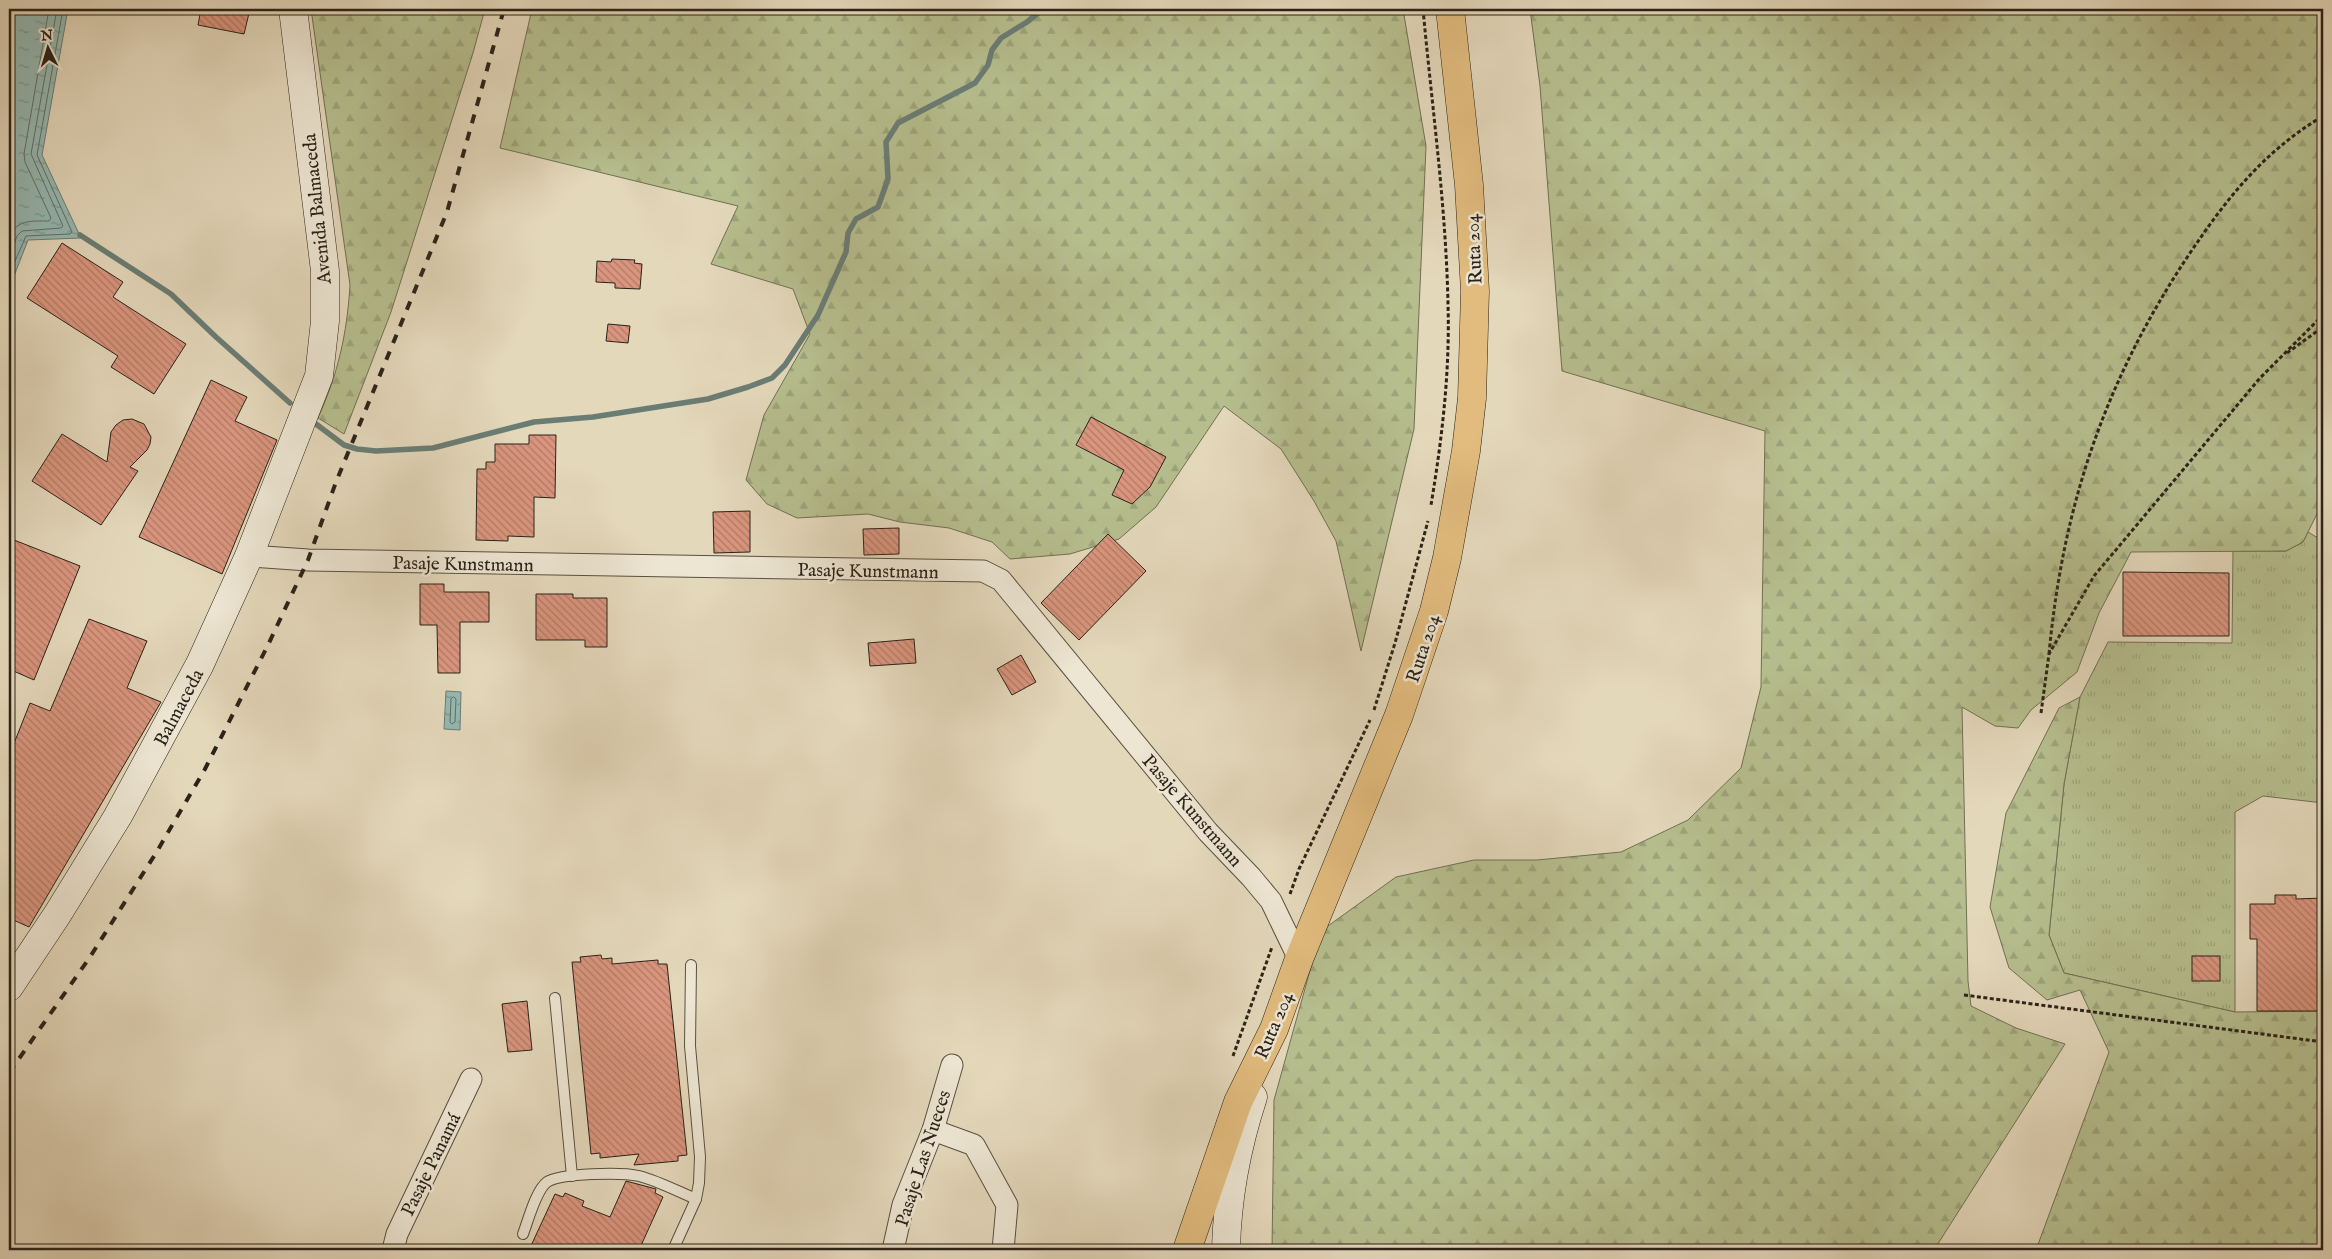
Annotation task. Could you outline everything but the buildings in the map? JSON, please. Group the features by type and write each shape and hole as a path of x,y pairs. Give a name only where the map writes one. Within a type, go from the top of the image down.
{"main road":[{"name":"Avenida Balmaceda","path":"293,9 325,271 325,321 319,376 308,407"},
{"name":"Ruta 204","path":"1187,1250 1238,1102 1274,1030 1299,960 1400,715 1434,611 1458,504 1472,398 1475,291 1469,185 1450,9"},
{"name":"Balmaceda","path":"9,987 88,866 146,766 211,642 249,556 308,407"},
{"path":"1226,1250 1227,1220 1242,1130 1274,1030"}],"street":[{"name":"Pasaje Kunstmann","path":"249,556 308,560 983,571 1002,580 1208,832 1251,877 1271,902 1299,960"},
{"name":"Pasaje Las Nueces","path":"893,1250 903,1205 933,1130 952,1065"},
{"name":"Pasaje Panamá","path":"393,1250 396,1234 471,1079"},
{"path":"933,1130 974,1145 1007,1204 1004,1250"}],"lane":[{"path":"673,1250 696,1199 699,1183 700,1157 690,1046 691,965"},
{"path":"554,998 572,1176"},
{"path":"523,1234 540,1190 548,1182 572,1176 636,1175 696,1199"}],"path":[{"path":"1230,1063 1299,869 1373,714 1395,643 1428,522 1443,430 1448,306 1443,216 1423,9"},
{"path":"2041,713 2060,563 2070,518 2096,433 2132,352 2178,270 2235,189 2276,149 2323,116"},
{"path":"2049,654 2094,576 2260,378 2323,315"},
{"path":"2260,378 2283,356 2323,327"},
{"path":"1964,995 2323,1042"}],"green space":[{"path":"311,9 485,9 473,53 391,312 344,434 318,418 331,386 344,337 350,285"},
{"path":"532,9 1403,9 1426,146 1414,429 1361,651 1336,541 1314,501 1281,449 1224,406 1156,507 1119,539 1070,554 1010,559 992,542 949,528 900,522 868,514 797,518 767,504 746,480 764,415 810,334 793,289 711,264 738,206 500,148"},
{"path":"1530,9 2323,9 2323,502 2303,542 2286,551 2131,552 2099,613 2077,672 2031,710 2018,728 1995,726 1962,707 1968,981 1971,1006 2016,1028 2065,1044 1934,1250 1272,1250 1274,1100 1321,931 1396,877 1474,860 1537,860 1621,852 1688,820 1741,768 1761,687 1765,431 1562,371 1540,86"},
{"path":"2308,532 2323,541 2323,803 2263,796 2235,812 2235,1012 2064,973 2049,935 2064,784 2080,697 2108,642 2232,643 2233,551 2286,551 2303,542"},
{"path":"2080,697 2064,784 2049,935 2064,973 2235,1012 2323,1011 2323,1250 2036,1250 2109,1052 2080,990 2047,1000 2009,968 1990,907 2006,813 2059,708"}],"water":[{"path":"9,9 68,9 42,155 81,238 28,240 9,289"},
{"path":"446,691 461,692 460,730 444,729"}],"waterway":[{"path":"316,424 344,445 357,449 376,451 433,448 534,422 593,417 708,399 772,378 785,365 818,315 846,252 848,233 856,219 878,207 888,179 886,142 898,123 975,83 988,65 992,50 1001,38 1027,22 1043,9"},
{"path":"80,235 171,294 290,403"}],"railway":[{"path":"9,1073 90,957 156,853 205,769 268,645 308,560 336,482 447,212 504,9"}]}
